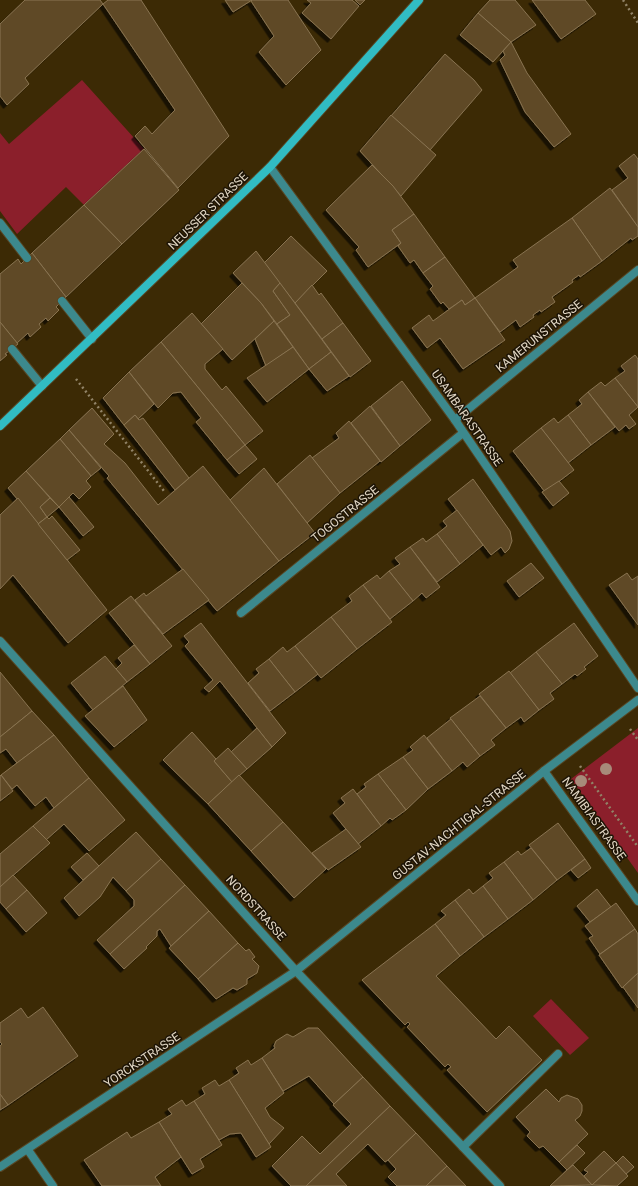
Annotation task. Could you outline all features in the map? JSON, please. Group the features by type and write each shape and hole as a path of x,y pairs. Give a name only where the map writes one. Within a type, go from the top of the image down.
{"main road":[{"name":"NEUSSER STRASSE","path":"0,426 270,167 418,0"}],"street":[{"name":"USAMBARASTRASSE","path":"270,167 455,420 638,688"},
{"path":"0,223 27,258"},
{"name":"KAMERUNSTRASSE","path":"455,420 638,270"},
{"path":"62,301 92,339"},
{"path":"12,349 42,386"},
{"name":"TOGOSTRASSE","path":"241,613 463,433"},
{"name":"NORDSTRASSE","path":"0,641 296,971 500,1186"},
{"name":"GUSTAV-NACHTIGAL-STRASSE","path":"296,971 544,771 638,700"},
{"name":"NAMIBIASTRASSE","path":"544,771 638,901"},
{"name":"YORCKSTRASSE","path":"0,1167 28,1150 296,971"},
{"path":"463,1147 558,1054"},
{"path":"28,1150 53,1186"}],"path":[{"path":"623,0 638,23"},
{"path":"65,364 164,491"},
{"path":"570,752 638,848"}],"shaded area":[{"path":"82,80 144,149 84,205 66,187 17,234 0,211 0,133 9,144"},
{"path":"638,728 638,873 571,779"},
{"path":"551,999 589,1038 570,1055 533,1016"}],"building":[{"path":"25,0 100,0 103,4 25,78 29,84 7,105 0,96 0,24"},
{"path":"108,0 141,0 229,136 178,188 135,136 145,126 152,134 175,110 103,4"},
{"path":"225,0 252,0 233,12"},
{"path":"288,0 321,50 286,85 259,52 274,36 251,1"},
{"path":"307,0 352,0 359,6 331,39 302,13 311,3"},
{"path":"355,0 365,0 360,5"},
{"path":"490,0 515,0 536,25 511,42 478,13"},
{"path":"532,0 585,0 596,14 561,39"},
{"path":"478,13 511,42 493,62 460,35"},
{"path":"511,42 527,73 571,134 554,147 525,112 500,60 505,55 503,51"},
{"path":"445,54 474,80 482,90 430,150 391,116"},
{"path":"391,115 436,155 401,196 360,151"},
{"path":"144,149 179,190 122,244 84,205"},
{"path":"634,154 638,159 638,227 612,190 628,178 619,166"},
{"path":"372,165 393,186 414,214 392,230 401,243 368,267 356,250 359,247 326,210"},
{"path":"610,188 638,227 638,236 632,240 631,238 602,261 572,218"},
{"path":"84,205 122,244 66,297 32,253"},
{"path":"414,214 445,257 423,273 414,260 410,263 398,246 401,243 392,230"},
{"path":"572,218 602,261 580,277 579,275 572,280 573,282 552,297 555,302 541,312 540,310 533,315 534,317 520,327 516,320 500,332 475,298 518,267 513,260"},
{"path":"291,236 327,271 295,303 264,263"},
{"path":"256,251 280,283 273,291 290,315 277,324 261,303 233,273"},
{"path":"32,253 66,297 56,307 59,310 48,321 46,318 39,324 41,327 30,337 28,333 17,343 0,322 0,274 18,259 21,264"},
{"path":"445,257 475,298 465,305 462,300 449,309 443,302 441,304 430,289 433,286 423,273"},
{"path":"242,283 261,303 274,321 232,360 201,324"},
{"path":"280,283 331,352 309,369 277,324 290,315 273,291"},
{"path":"312,285 319,295 321,293 343,323 322,339 295,303"},
{"path":"475,298 505,340 463,369 440,338 427,348 412,328 429,315 433,321 462,300 465,305"},
{"path":"192,313 223,349 205,364 205,369 222,390 226,386 263,431 245,445 161,342"},
{"path":"274,321 293,347 266,366 255,339"},
{"path":"0,322 18,344 5,354 7,355 0,361"},
{"path":"343,323 371,361 350,377 322,339"},
{"path":"161,342 245,445 227,460 196,422 201,418 181,392 173,393 158,408 129,372"},
{"path":"293,347 309,369 267,402 247,378"},
{"path":"331,352 349,376 327,391 309,369"},
{"path":"635,355 638,359 638,407 615,378 625,371 621,366"},
{"path":"129,372 154,404 138,419 135,415 124,425 103,398"},
{"path":"615,378 638,407 629,415 636,424 629,429 626,425 619,431 588,392 601,382 605,386"},
{"path":"402,381 431,420 400,446 371,406"},
{"path":"588,392 615,427 591,445 568,415 582,404 579,400"},
{"path":"370,406 400,446 381,462 351,423"},
{"path":"92,408 114,434 104,444 125,463 158,505 203,466 279,561 217,611 107,478 109,476 69,430"},
{"path":"135,415 139,420 143,418 189,478 175,490 124,425"},
{"path":"568,415 591,445 568,463 541,428 554,418 558,423"},
{"path":"349,421 380,461 340,493 312,458 339,438 336,433"},
{"path":"541,428 574,470 545,492 513,451"},
{"path":"69,430 101,468 91,476 60,439"},
{"path":"60,439 91,476 86,481 91,487 79,499 73,493 59,507 26,471"},
{"path":"245,445 257,459 239,474 227,460"},
{"path":"310,455 340,493 307,523 277,484"},
{"path":"264,468 315,533 279,561 230,500"},
{"path":"26,471 50,498 40,507 47,517 38,524 8,488"},
{"path":"473,479 510,531 512,541 509,549 505,553 501,547 491,555 448,499"},
{"path":"559,481 569,493 553,506 542,492"},
{"path":"69,497 94,527 83,536 59,507"},
{"path":"18,498 107,610 68,643 13,575 0,589 0,515"},
{"path":"50,498 59,507 47,517 40,507"},
{"path":"457,510 483,545 460,564 437,534 447,526 443,521"},
{"path":"52,516 80,550 67,560 38,524 47,517 49,519"},
{"path":"437,534 460,564 437,582 410,547 423,538 426,542"},
{"path":"410,547 440,587 426,598 422,593 413,601 389,571 400,564 395,558"},
{"path":"531,563 544,578 519,597 507,581"},
{"path":"183,569 209,600 163,634 135,600 144,593 146,596"},
{"path":"389,571 413,601 390,619 363,585 377,575 380,579"},
{"path":"627,573 632,580 638,576 638,625 609,585"},
{"path":"363,585 392,622 357,649 331,617 352,601 349,596"},
{"path":"131,596 172,646 150,664 109,613"},
{"path":"331,617 357,649 321,678 295,646"},
{"path":"201,623 286,733 272,747 220,681 209,692 204,688 213,680 185,646 189,642 184,636"},
{"path":"574,623 598,656 584,667 586,669 577,676 575,674 562,684 536,652"},
{"path":"134,645 150,664 127,682 116,669 122,663 118,658"},
{"path":"295,646 318,674 295,692 269,659 283,647 287,652"},
{"path":"536,652 562,684 550,693 554,699 539,710 510,673"},
{"path":"105,656 127,682 93,710 71,683"},
{"path":"269,659 295,692 270,711 248,683 259,673 256,669"},
{"path":"509,671 539,710 524,722 521,717 506,728 479,694"},
{"path":"0,672 32,711 0,737"},
{"path":"123,686 147,720 114,747 85,716"},
{"path":"480,696 506,728 491,740 495,745 480,756 450,718"},
{"path":"32,711 54,735 17,763 6,749 0,753 0,737"},
{"path":"451,719 480,756 467,767 463,762 452,771 427,738"},
{"path":"257,728 272,747 247,769 231,752"},
{"path":"192,732 216,759 214,761 232,782 208,804 163,760"},
{"path":"54,735 89,778 54,808 46,797 35,806 17,785 12,789 1,775"},
{"path":"424,735 452,771 428,789 403,757 413,750 410,747"},
{"path":"228,748 247,769 232,782 214,761"},
{"path":"403,757 428,789 406,810 378,774"},
{"path":"378,774 406,810 392,820 390,818 381,826 357,794 366,787 364,784"},
{"path":"1,775 13,791 0,801 0,776"},
{"path":"239,775 283,822 251,851 208,804"},
{"path":"89,778 125,820 89,851 64,824 46,840 33,826"},
{"path":"353,789 381,826 358,844 333,813 345,803 341,798"},
{"path":"283,822 326,869 294,898 251,851"},
{"path":"558,823 585,859 557,880 529,845"},
{"path":"33,826 50,843 0,887 0,854"},
{"path":"346,829 361,847 328,870 312,853"},
{"path":"136,832 161,859 126,891 113,877 100,897 79,916 64,898"},
{"path":"531,848 557,880 533,900 504,862 518,851 521,855"},
{"path":"87,853 99,866 83,880 71,867"},
{"path":"161,859 185,885 110,954 97,940 134,906 134,900 126,891"},
{"path":"585,859 591,868 578,878 571,870"},
{"path":"504,862 533,900 508,919 483,886 493,878 489,873"},
{"path":"13,875 27,890 6,909 0,902 0,887"},
{"path":"185,885 209,911 171,946 160,929 157,931 157,936 146,947 147,948 124,969 110,954"},
{"path":"483,886 508,919 484,937 455,900 469,889 473,894"},
{"path":"597,889 611,907 590,922 577,906"},
{"path":"27,890 47,913 26,932 6,909"},
{"path":"455,900 484,937 460,956 435,924 446,915 441,911"},
{"path":"616,903 635,929 600,954 589,938 593,936 585,926"},
{"path":"209,911 238,943 198,979 169,948"},
{"path":"435,924 460,956 436,976 496,1039 509,1026 542,1060 487,1112 447,1070 451,1067 448,1064 445,1067 407,1027 410,1024 408,1022 405,1025 362,980"},
{"path":"635,929 638,934 638,973 622,988 599,955"},
{"path":"238,943 246,951 249,949 255,957 252,959 259,966 257,973 247,979 247,984 237,990 233,988 216,999 198,979"},
{"path":"638,973 638,1008 623,987"},
{"path":"43,1007 78,1056 8,1105 0,1094 0,1046 2,1044 0,1042 0,1023 21,1008 28,1018"},
{"path":"308,1028 318,1028 363,1077 334,1104 309,1076 283,1091 262,1058 275,1048 274,1046 276,1041 287,1034 293,1037"},
{"path":"262,1058 284,1093 265,1108 270,1117 284,1128 269,1144 229,1080 239,1073 236,1068 248,1060 251,1065"},
{"path":"363,1077 390,1106 306,1186 291,1186 272,1166 302,1136 320,1154 351,1124 333,1105"},
{"path":"215,1080 219,1086 229,1080 271,1147 256,1157 241,1133 230,1134 219,1140 194,1101 205,1094 202,1088"},
{"path":"546,1089 559,1102 561,1098 567,1095 578,1099 582,1105 582,1111 580,1116 575,1120 588,1134 559,1162 543,1146 539,1148 527,1136 530,1132 516,1117"},
{"path":"0,1094 8,1105 0,1110"},
{"path":"182,1100 186,1106 194,1101 222,1145 200,1159 204,1167 192,1174 159,1122 172,1114 168,1109"},
{"path":"390,1106 416,1133 388,1160 385,1162 368,1144 336,1174 347,1186 306,1186"},
{"path":"159,1122 181,1157 155,1177 161,1186 102,1186 84,1160 127,1132 131,1138"},
{"path":"416,1133 447,1166 426,1186 397,1186 388,1177 396,1169 388,1160"},
{"path":"577,1145 585,1153 567,1170 559,1162"},
{"path":"604,1151 616,1163 592,1185 584,1176 588,1172 584,1170"},
{"path":"623,1156 634,1167 626,1174 616,1163"},
{"path":"616,1163 628,1176 617,1186 592,1185"},
{"path":"573,1165 592,1185 550,1186 567,1170"},
{"path":"447,1166 466,1186 426,1186"}]}
